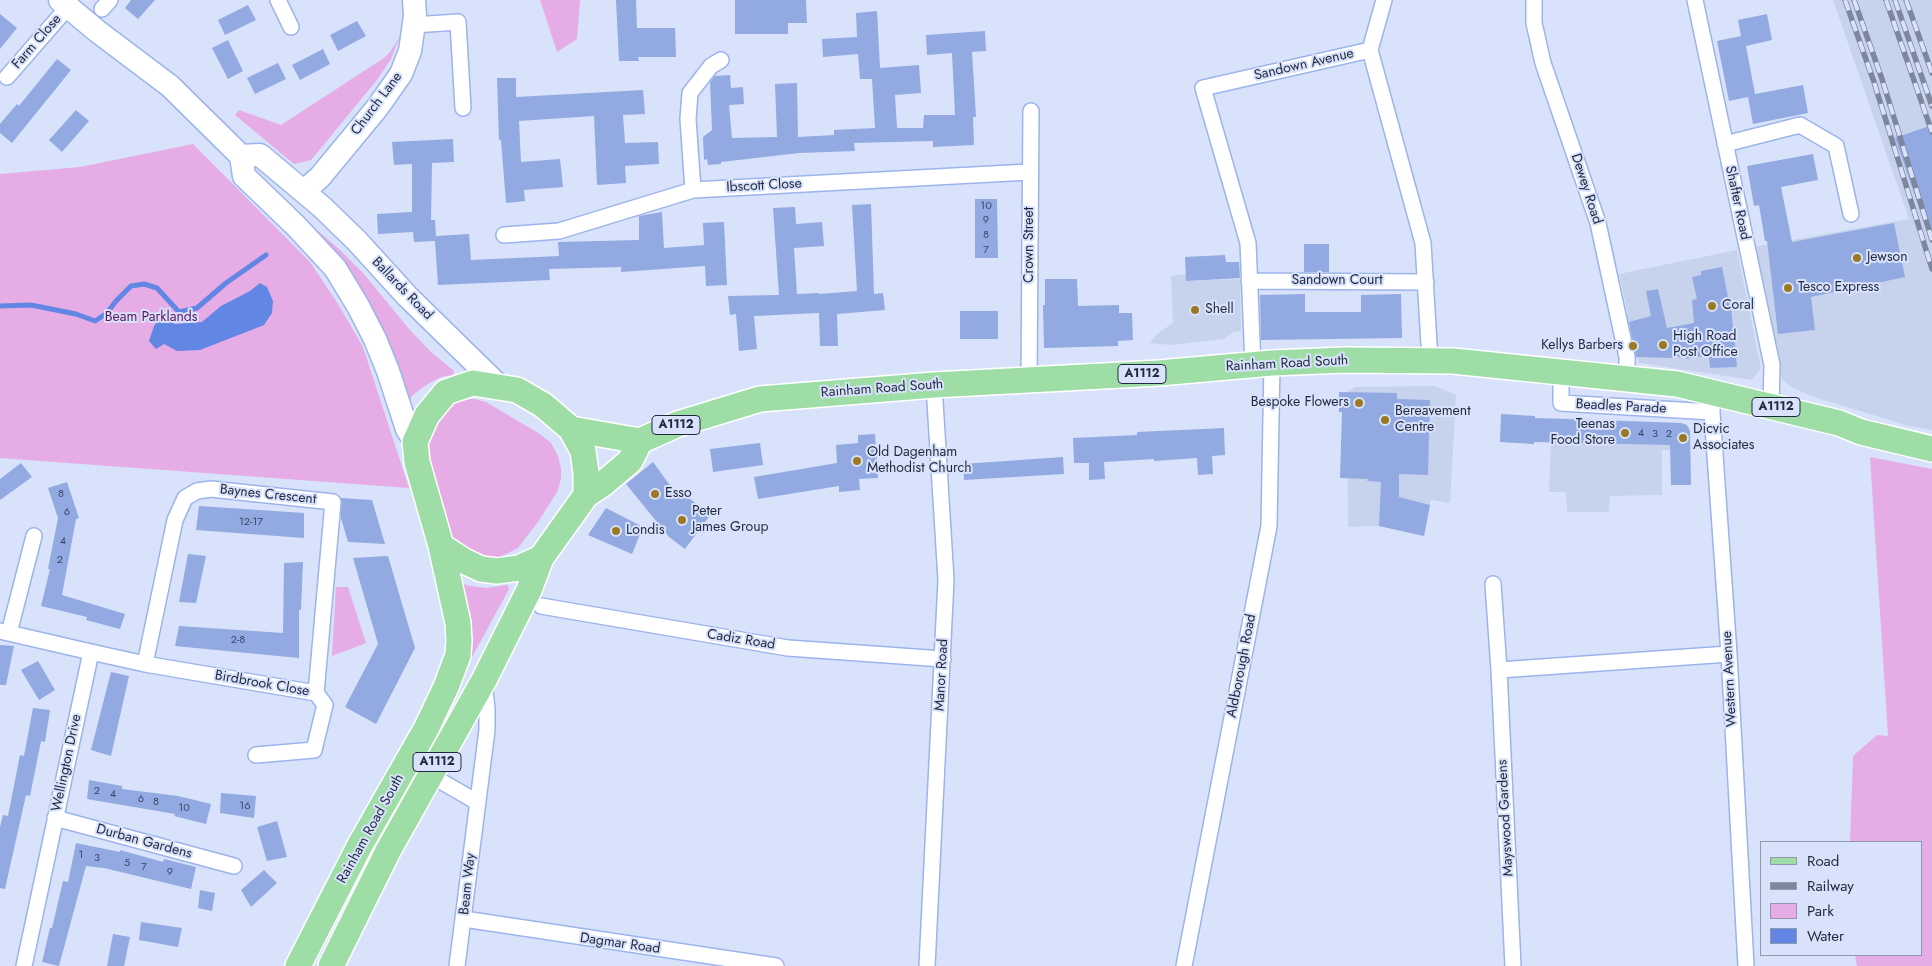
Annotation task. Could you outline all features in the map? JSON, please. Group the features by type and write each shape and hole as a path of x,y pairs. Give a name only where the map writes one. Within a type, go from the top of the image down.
{"main road":[{"name":"Church Lane","path":"304,192 320,177 377,108 401,74 410,51 414,25 414,0"},
{"path":"64,3 97,32 170,86 241,156 244,176 308,239 334,268 358,306 388,371 407,429 416,442"},
{"name":"Ballards Road","path":"241,156 260,155 322,207 357,241 407,296 500,387"},
{"path":"304,192 304,206 301,215 308,239"},
{"name":"Rainham Road South","path":"640,441 678,424 760,399 934,385 1345,360 1453,361 1676,384 1712,402 1771,406 1839,423 1860,432 1932,449"},
{"name":"A1112","path":"441,546 422,484 417,462 416,442 427,415 446,392 472,384 500,387 516,390 543,405 571,429 583,452 586,473 586,495"},
{"name":"A1112","path":"541,558 586,495 604,483 630,461 640,441 571,429"},
{"name":"Rainham Road South","path":"298,966 360,846 411,758 446,687 459,648 458,623 441,546"},
{"path":"441,546 464,562 481,569 497,571 519,568 541,558"},
{"name":"Rainham Road South","path":"331,966 388,851 484,680 529,590 541,558"}],"street":[{"path":"278,0 292,27"},
{"path":"1370,50 1384,0"},
{"name":"Dewey Road","path":"1534,0 1534,23 1543,62 1598,223 1627,357 1627,380"},
{"name":"Shafter Road","path":"1694,0 1772,365 1771,406"},
{"name":"Farm Close","path":"7,77 64,3"},
{"path":"414,25 458,22 463,108"},
{"name":"Sandown Avenue","path":"1262,364 1249,281 1248,243 1202,88 1370,50 1423,243 1430,361"},
{"path":"693,190 688,119 690,93 711,66 721,60"},
{"name":"Crown Street","path":"1029,380 1029,172 1031,111"},
{"path":"1725,144 1800,125 1836,146 1851,214"},
{"name":"Ibscott Close","path":"504,235 559,232 693,190 1029,172"},
{"name":"Sandown Court","path":"1249,281 1426,282"},
{"name":"Aldborough Road","path":"1184,966 1269,526 1262,364"},
{"name":"Beadles Parade","path":"1561,372 1561,403 1712,402"},
{"name":"Manor Road","path":"927,966 946,580 934,385"},
{"name":"Western Avenue","path":"1712,402 1729,654 1746,966"},
{"name":"Baynes Crescent","path":"146,664 174,520 184,498 197,492 211,490 333,502 316,693"},
{"path":"34,536 4,632 91,652"},
{"name":"Mayswood Gardens","path":"1493,584 1513,966"},
{"name":"Cadiz Road","path":"541,606 788,648 943,659"},
{"name":"Birdbrook Close","path":"91,652 146,664 316,693 325,705 314,750 256,755"},
{"name":"Wellington Drive","path":"24,966 91,652"},
{"path":"1499,670 1729,654"},
{"name":"Beam Way","path":"457,966 487,730 484,680"},
{"path":"411,758 430,775 477,802"},
{"name":"Durban Gardens","path":"55,818 234,866"},
{"name":"Dagmar Road","path":"464,920 776,966"}],"shaded area":[{"path":"1833,0 1932,0 1932,430 1909,426 1817,398 1793,388 1782,380 1753,247 1909,219"},
{"path":"1737,250 1761,368 1752,380 1639,363 1637,357 1630,357 1619,317 1628,314 1619,274"},
{"path":"1186,274 1187,281 1240,279 1241,331 1233,332 1224,339 1171,345 1150,343 1157,334 1173,323 1171,276"},
{"path":"1435,386 1456,395 1450,503 1431,500 1424,536 1379,526 1348,527 1347,392 1355,387"},
{"path":"1552,418 1681,423 1689,428 1690,450 1662,450 1662,495 1610,496 1609,512 1567,512 1566,492 1549,492"}],"green space":[{"path":"540,0 580,0 577,39 557,52"},
{"path":"399,38 391,59 377,80 311,160 294,164 235,115 239,110 281,125 384,58"},
{"name":"Beam Parklands","path":"193,144 310,262 338,304 363,347 409,488 0,458 0,174 80,167"},
{"path":"296,212 340,250 363,273 409,329 431,352 453,370 454,373 452,375 441,377 426,385 413,395 403,408 378,349"},
{"path":"460,399 474,399 486,402 540,434 551,443 558,456 561,468 561,479 557,492 538,522 518,548 496,559 484,560 450,545 418,457 428,419"},
{"path":"1870,457 1932,469 1932,966 1857,966 1855,956 1922,956 1922,841 1850,841 1853,756 1877,735 1888,736"},
{"path":"453,580 470,586 486,588 507,585 509,589 427,740 455,667"},
{"path":"336,587 348,587 366,643 332,656"}],"water":[{"path":"260,283 267,287 273,301 272,313 264,325 200,350 177,351 164,344 156,349 149,341 154,326 161,317 175,324 202,322 221,306 250,291"}],"building":[{"path":"131,0 155,0 138,19 125,8"},
{"path":"616,0 636,0 637,28 675,28 676,57 638,57 639,61 619,61"},
{"path":"735,0 806,0 807,23 788,23 788,34 735,34"},
{"path":"248,5 256,20 225,35 218,20"},
{"path":"877,11 880,68 919,65 921,93 895,95 897,128 923,128 924,115 955,115 952,53 927,55 926,35 985,31 986,51 972,52 976,117 973,117 974,145 933,147 933,141 854,143 855,151 799,153 708,165 707,159 704,160 703,137 712,130 710,82 715,76 730,75 731,88 743,87 744,104 729,105 732,138 777,137 775,84 797,83 798,137 834,135 834,130 875,128 872,79 860,79 858,54 823,57 822,39 857,37 856,13"},
{"path":"0,14 17,28 0,49"},
{"path":"1767,14 1772,40 1746,46 1755,94 1803,85 1808,113 1753,124 1748,97 1729,101 1717,41 1741,36 1738,20"},
{"path":"357,21 366,36 338,51 330,35"},
{"path":"228,40 243,71 228,79 212,48"},
{"path":"323,49 330,64 300,80 292,65"},
{"path":"57,59 71,70 12,143 0,133 0,124 17,104 19,106"},
{"path":"278,63 286,79 255,94 247,78"},
{"path":"497,78 516,78 516,97 643,90 645,114 623,115 625,143 658,142 659,164 625,166 626,183 597,185 594,116 519,121 521,162 560,159 563,187 524,190 525,201 506,203 501,140 499,140"},
{"path":"76,110 89,121 62,152 49,140"},
{"path":"1932,125 1932,238 1930,239 1895,138"},
{"path":"453,139 454,162 432,163 431,220 435,220 436,236 469,234 471,260 559,256 558,242 639,240 639,216 662,212 664,248 704,245 703,223 724,222 727,285 706,286 705,266 621,272 621,267 549,269 550,280 438,285 435,241 414,242 413,232 378,234 377,214 412,212 412,164 394,165 392,142"},
{"path":"1813,154 1818,180 1781,187 1792,242 1894,223 1905,277 1811,297 1815,330 1778,334 1767,241 1765,241 1759,205 1754,206 1747,166"},
{"path":"975,199 997,199 998,258 975,258"},
{"path":"871,204 874,294 883,293 885,310 837,314 838,346 820,346 819,313 754,316 757,349 739,351 736,314 730,315 728,296 779,295 773,208 795,207 796,224 822,222 824,246 794,248 797,294 819,294 857,291 852,205"},
{"path":"1304,244 1329,244 1329,272 1304,272"},
{"path":"1225,255 1226,262 1239,262 1240,278 1186,281 1185,257"},
{"path":"1722,267 1728,297 1730,297 1737,367 1710,368 1709,355 1686,359 1685,356 1670,358 1636,357 1629,322 1651,316 1646,291 1658,289 1667,328 1694,323 1692,300 1697,299 1692,277 1701,275 1701,271"},
{"path":"1045,279 1077,279 1078,306 1119,305 1119,313 1132,313 1133,340 1118,341 1118,346 1044,348 1043,305 1045,305"},
{"path":"1305,294 1305,312 1361,312 1361,295 1401,294 1402,338 1261,340 1260,295"},
{"path":"960,311 998,311 998,339 960,339"},
{"path":"1339,392 1397,393 1397,399 1430,400 1428,475 1399,474 1399,497 1430,505 1424,536 1379,526 1381,482 1367,481 1368,479 1340,478 1342,412 1339,412"},
{"path":"1501,414 1535,416 1535,418 1681,423 1687,425 1690,431 1691,485 1671,485 1670,445 1500,442"},
{"path":"1224,428 1225,455 1212,456 1213,474 1198,475 1197,458 1154,461 1154,459 1104,462 1105,479 1089,480 1089,463 1074,463 1073,438 1137,435 1137,432"},
{"path":"875,434 878,478 859,479 860,490 839,492 839,486 758,499 754,477 837,463 836,445 858,443 858,435"},
{"path":"760,443 763,465 713,472 710,449"},
{"path":"1063,457 1064,474 964,480 963,464"},
{"path":"653,462 669,484 711,514 685,549 669,537 626,484"},
{"path":"21,463 32,477 0,500 0,479"},
{"path":"67,482 79,518 76,519 62,595 125,614 120,629 86,620 87,617 41,606 50,569 48,569 58,518 48,488"},
{"path":"341,498 372,500 385,544 348,542 341,518"},
{"path":"199,506 304,513 304,538 196,530"},
{"name":"Londis","path":"606,508 643,527 632,554 588,535"},
{"path":"188,554 206,556 196,603 179,602"},
{"path":"388,556 415,648 376,724 345,707 378,644 353,558"},
{"path":"303,562 301,610 299,610 299,658 175,646 179,626 283,633 284,563"},
{"path":"0,645 14,646 6,685 0,685"},
{"path":"38,661 55,690 39,700 21,670"},
{"path":"111,672 129,676 111,756 91,750"},
{"path":"33,708 50,710 45,742 41,741 30,796 26,795 5,889 0,888 0,827 3,815 8,816 20,755 24,756"},
{"path":"89,780 122,786 122,789 178,796 211,804 206,824 174,816 175,814 87,799"},
{"path":"221,793 256,796 254,818 220,813"},
{"path":"277,821 287,857 267,861 257,827"},
{"path":"76,843 120,852 120,850 163,862 164,859 196,867 191,889 104,868 86,866 59,966 42,962 63,881 68,882"},
{"path":"264,870 277,883 251,907 241,890"},
{"path":"200,890 215,893 212,911 198,908"},
{"path":"141,922 182,928 178,947 139,940"},
{"path":"113,934 130,937 124,966 107,966"}],"waterway":[{"path":"0,306 31,305 76,314 95,321 107,313 131,286 144,284 157,288 179,312 197,308 226,283 266,255"}],"railway":[{"path":"1845,0 1874,82 1932,269"},
{"path":"1854,0 1882,79 1932,240"},
{"path":"1886,0 1932,132"},
{"path":"1895,0 1932,106"},
{"path":"1906,0 1932,73"}],"place":[{"name":"Jewson","path":"1857,258"},
{"name":"Tesco Express","path":"1788,288"},
{"name":"Coral","path":"1712,306"},
{"name":"Shell","path":"1195,310"},
{"name":"High Road Post Office","path":"1663,345"},
{"name":"Kellys Barbers","path":"1633,346"},
{"name":"Bespoke Flowers","path":"1359,403"},
{"name":"Bereavement Centre","path":"1385,420"},
{"name":"Teenas Food Store","path":"1625,433"},
{"name":"Dicvic Associates","path":"1683,438"},
{"name":"Old Dagenham Methodist Church","path":"857,461"},
{"name":"Esso","path":"655,494"},
{"name":"Peter James Group","path":"682,520"},
{"name":"Londis","path":"616,531"}]}
